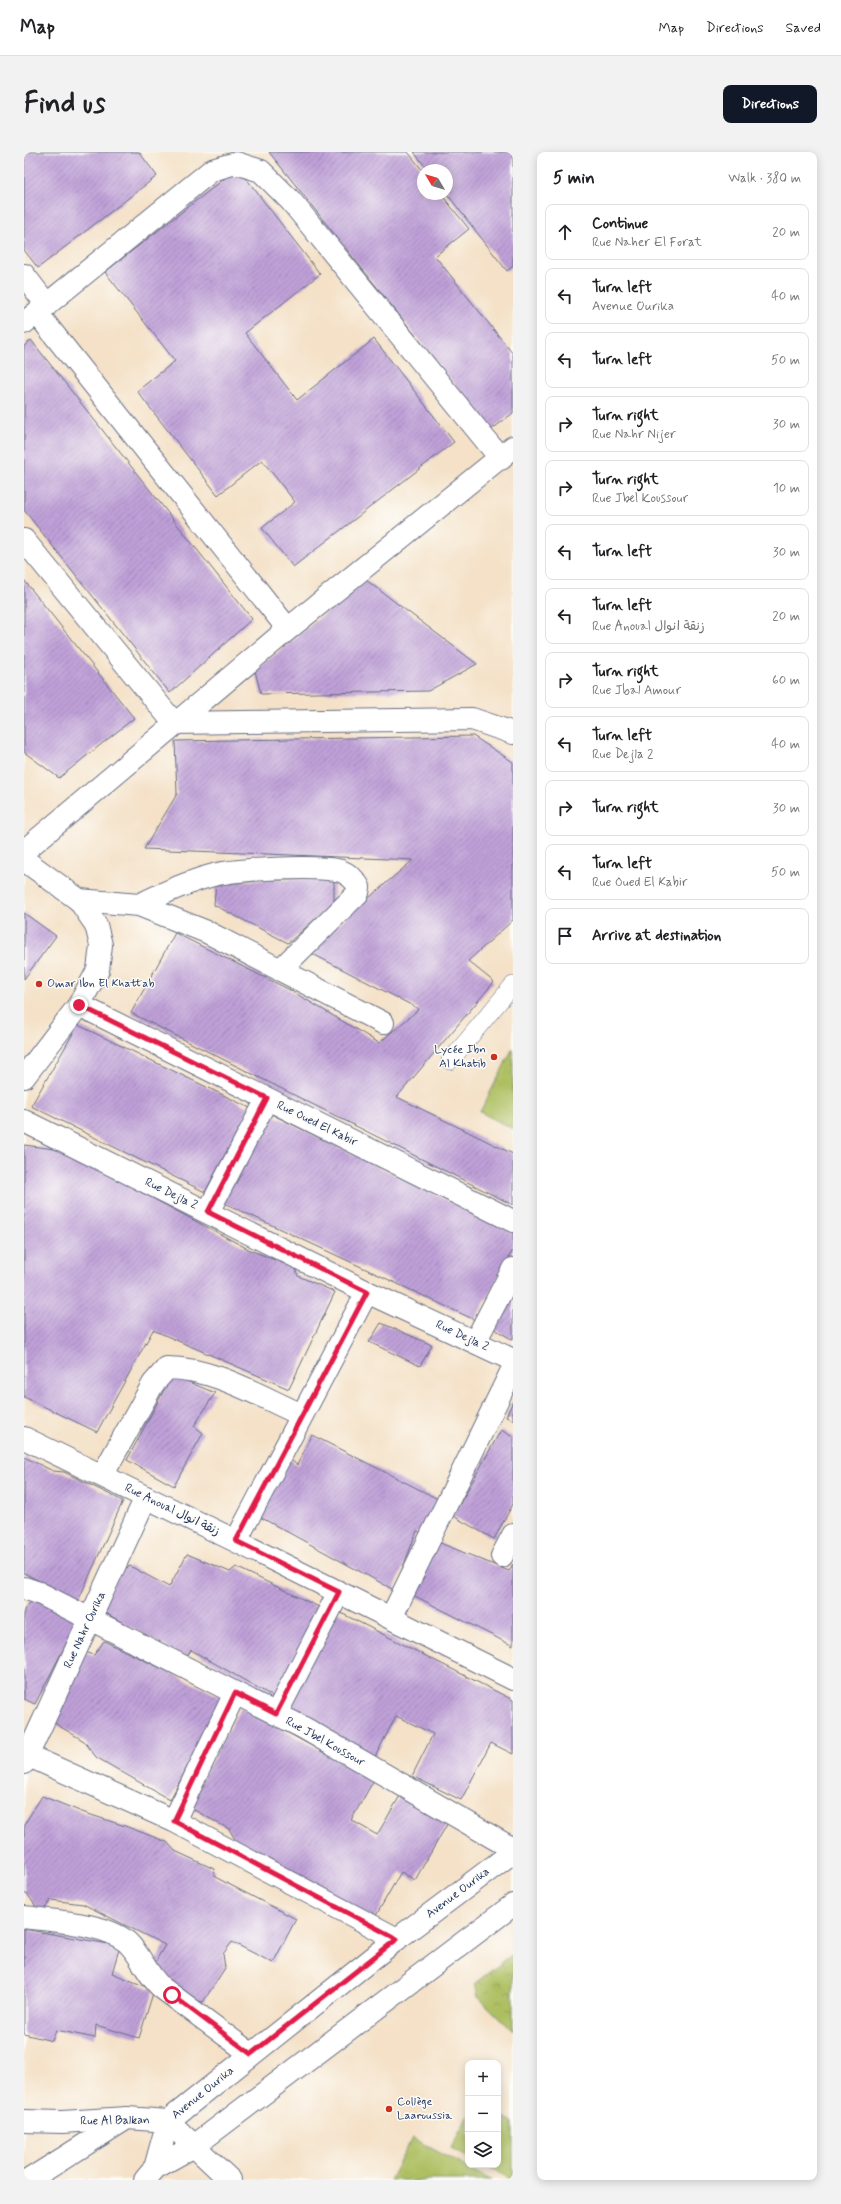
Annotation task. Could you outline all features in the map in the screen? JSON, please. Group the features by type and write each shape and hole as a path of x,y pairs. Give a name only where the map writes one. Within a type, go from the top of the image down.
{"street":[{"path":"24,851 174,723 288,629 507,453 291,200 261,171 236,163 212,170 36,314"},
{"path":"24,275 36,314 288,629"},
{"path":"24,540 174,723"},
{"path":"174,723 472,719 513,733"},
{"path":"24,860 79,900 96,925 101,945 98,970 79,1005 24,1077"},
{"path":"139,905 177,886 212,876 255,871 328,869 349,875 359,887 358,893 280,970"},
{"path":"79,900 139,905 207,932 383,1023"},
{"name":"Rue Oued El Kabir","path":"79,1005 513,1221"},
{"path":"208,1212 267,1098"},
{"name":"Rue Dejla 2","path":"24,1121 367,1292 513,1360"},
{"path":"475,1342 513,1269"},
{"path":"236,1541 367,1292"},
{"path":"102,1476 153,1384 167,1368 187,1368 219,1378 302,1415"},
{"path":"391,1618 513,1368"},
{"name":"Rue Anoual زنقة انوال","path":"24,1438 236,1541 513,1679"},
{"name":"Rue Nahr Ourika","path":"26,1759 146,1497"},
{"path":"502,1556 513,1535"},
{"name":"Rue Jbel Koussour","path":"24,1588 91,1619 276,1714 513,1851"},
{"path":"276,1714 339,1592"},
{"path":"174,1821 235,1693"},
{"path":"26,1759 174,1821 397,1939"},
{"name":"Avenue Ourika","path":"150,2174 168,2121 397,1939 513,1851"},
{"name":"Avenue Ourika","path":"150,2174 194,2146 513,1905"},
{"path":"24,1917 97,1928 114,1933 127,1942 138,1955 144,1967 162,1988 251,2054"},
{"path":"29,2180 127,2118"},
{"name":"Rue Al Balkan","path":"24,2121 62,2122 127,2118 168,2121"},
{"path":"168,2121 230,2180"}],"lane":[{"path":"450,1061 513,985"}],"green space":[{"path":"513,1048 513,1129 480,1112"},
{"path":"513,1954 513,2031 478,1997 475,1983"},
{"path":"501,2117 513,2123 513,2180 489,2168 501,2168"},
{"path":"465,2122 465,2155 451,2148"},
{"path":"412,2138 465,2166 465,2168 468,2168 491,2180 390,2180"}],"building":[{"path":"24,152 139,152 157,176 38,268 24,250"},
{"path":"269,152 408,152 417,164 417,200 446,200 469,229 435,256 513,354 513,413 491,430"},
{"path":"414,152 513,152 513,266 507,271 452,200 453,200 453,164 423,164"},
{"path":"238,168 320,274 245,333 297,400 374,339 454,442 293,567 262,528 295,502 262,460 218,495 137,391 175,361 105,272"},
{"path":"31,340 252,619 170,693 24,510 24,346"},
{"path":"24,580 134,718 59,778 24,752"},
{"path":"366,580 477,664 428,691 261,694 255,671"},
{"path":"473,736 513,762 513,920 468,961 494,982 397,1097 513,1154 513,1205 131,1013 175,933 290,990 379,1043 419,1009 307,951 413,860 144,849 177,794 175,741"},
{"path":"334,879 334,903 288,943 214,905 216,881"},
{"path":"24,913 56,936 24,979"},
{"path":"78,1025 250,1108 205,1192 31,1106"},
{"path":"263,1110 513,1233 513,1250 475,1320 220,1201"},
{"path":"24,1145 62,1150 250,1250 295,1268 298,1276 335,1292 289,1389 153,1330 97,1432 24,1397"},
{"path":"513,1282 513,1340 491,1327"},
{"path":"381,1323 432,1345 420,1366 369,1342"},
{"path":"172,1375 215,1393 194,1426 203,1433 174,1486 127,1460"},
{"path":"513,1401 513,1420 506,1417"},
{"path":"501,1430 513,1437 513,1504 494,1539 453,1516"},
{"path":"312,1435 438,1499 428,1536 417,1531 394,1590 260,1517 290,1459 297,1465"},
{"path":"24,1457 53,1471 64,1472 123,1501 78,1601 24,1573"},
{"path":"433,1540 509,1571 513,1564 513,1646 407,1592"},
{"path":"187,1554 230,1572 236,1567 319,1607 274,1697 191,1650 186,1658 100,1610 120,1571 130,1566 169,1587"},
{"path":"33,1596 79,1619 35,1704 24,1699 24,1610"},
{"path":"335,1610 513,1700 513,1754 491,1743 461,1800 412,1776 433,1734 396,1716 375,1757 284,1711"},
{"path":"104,1641 223,1698 170,1800 96,1757 84,1741 46,1718 82,1651 94,1655"},
{"path":"241,1707 374,1780 351,1820 377,1835 401,1794 449,1821 415,1880 401,1872 374,1919 236,1841 229,1829 187,1806"},
{"path":"42,1796 82,1812 167,1842 175,1851 214,1869 215,1877 296,1919 273,1963 232,1942 223,1954 225,1968 203,2002 188,1999 154,1964 165,1945 83,1904 51,1900 41,1914 28,1895 24,1893 24,1825"},
{"path":"24,1929 120,1946 112,1973 154,1990 139,2038 96,2025 95,2038 56,2030 52,2041 24,2034"}],"place":[{"name":"Omar Ibn El Khattab","path":"39,984"},
{"name":"Lycée Ibn Al Khatib","path":"494,1057"},
{"name":"Collège Laaroussia","path":"389,2109"}],"route":[{"path":"79,1005 267,1098 208,1212 367,1292 236,1541 339,1592 276,1714 235,1693 174,1821 397,1939 251,2054 172,1995"}]}
